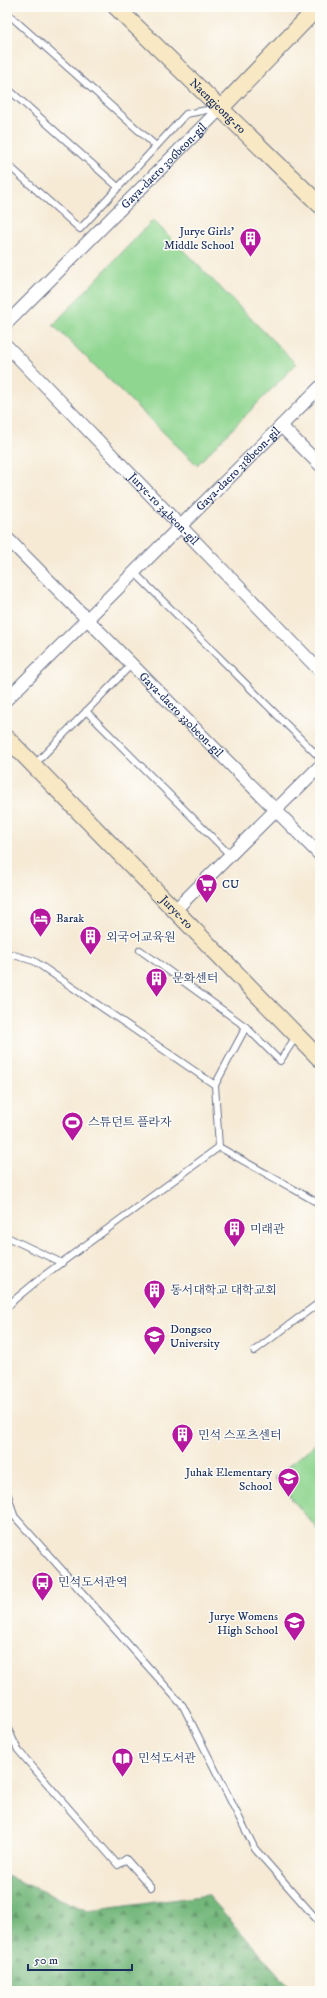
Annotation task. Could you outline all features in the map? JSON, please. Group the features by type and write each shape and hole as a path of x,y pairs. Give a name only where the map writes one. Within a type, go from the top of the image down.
{"street":[{"name":"Naengjeong-ro","path":"116,7 320,205"},
{"name":"Gaya-daero 306beon-gil","path":"7,323 221,108 318,7"},
{"name":"Jurye-ro 34beon-gil","path":"7,346 320,671"},
{"name":"Gaya-daero 318beon-gil","path":"7,699 320,387"},
{"path":"281,426 320,465"},
{"path":"7,538 87,619"},
{"name":"Gaya-daero 330beon-gil","path":"87,619 320,855"},
{"name":"Jurye-ro","path":"7,738 320,1059"},
{"path":"175,910 320,766"}],"lane":[{"path":"7,13 156,146"},
{"path":"7,88 118,187"},
{"path":"7,164 80,228 186,114 221,108"},
{"path":"134,572 320,758"},
{"path":"33,765 132,664"},
{"path":"86,711 230,855"},
{"path":"140,950 246,1027 280,1061 297,1035"},
{"path":"7,953 34,961 215,1085"},
{"path":"219,1147 215,1085 246,1027"},
{"path":"219,1147 320,1204"},
{"path":"7,1308 20,1295 62,1263 219,1147"},
{"path":"7,1237 62,1263"},
{"path":"254,1351 320,1302"},
{"path":"7,1492 15,1516"},
{"path":"7,1508 183,1706 255,1849 320,1923"},
{"path":"7,1726 18,1750 118,1865 126,1859 151,1887"}],"green space":[{"path":"153,220 296,364 197,465 53,325"},
{"path":"320,1440 320,1532 274,1478"},
{"path":"7,1876 88,1911 208,1895 293,1991 7,1991"}],"place":[{"name":"Jurye Girls' Middle School","path":"250,258"},
{"name":"CU","path":"207,904"},
{"name":"Barak","path":"40,938"},
{"name":"외국어교육원","path":"90,956"},
{"name":"문화센터","path":"156,998"},
{"name":"스튜던트 플라자","path":"72,1142"},
{"name":"미래관","path":"234,1248"},
{"name":"동서대학교 대학교회","path":"154,1310"},
{"name":"Dongseo University","path":"154,1356"},
{"name":"민석 스포츠센터","path":"183,1454"},
{"name":"Juhak Elementary School","path":"288,1498"},
{"name":"민석도서관역","path":"43,1602"},
{"name":"Jurye Womens High School","path":"294,1642"},
{"name":"민석도서관","path":"122,1778"}]}
